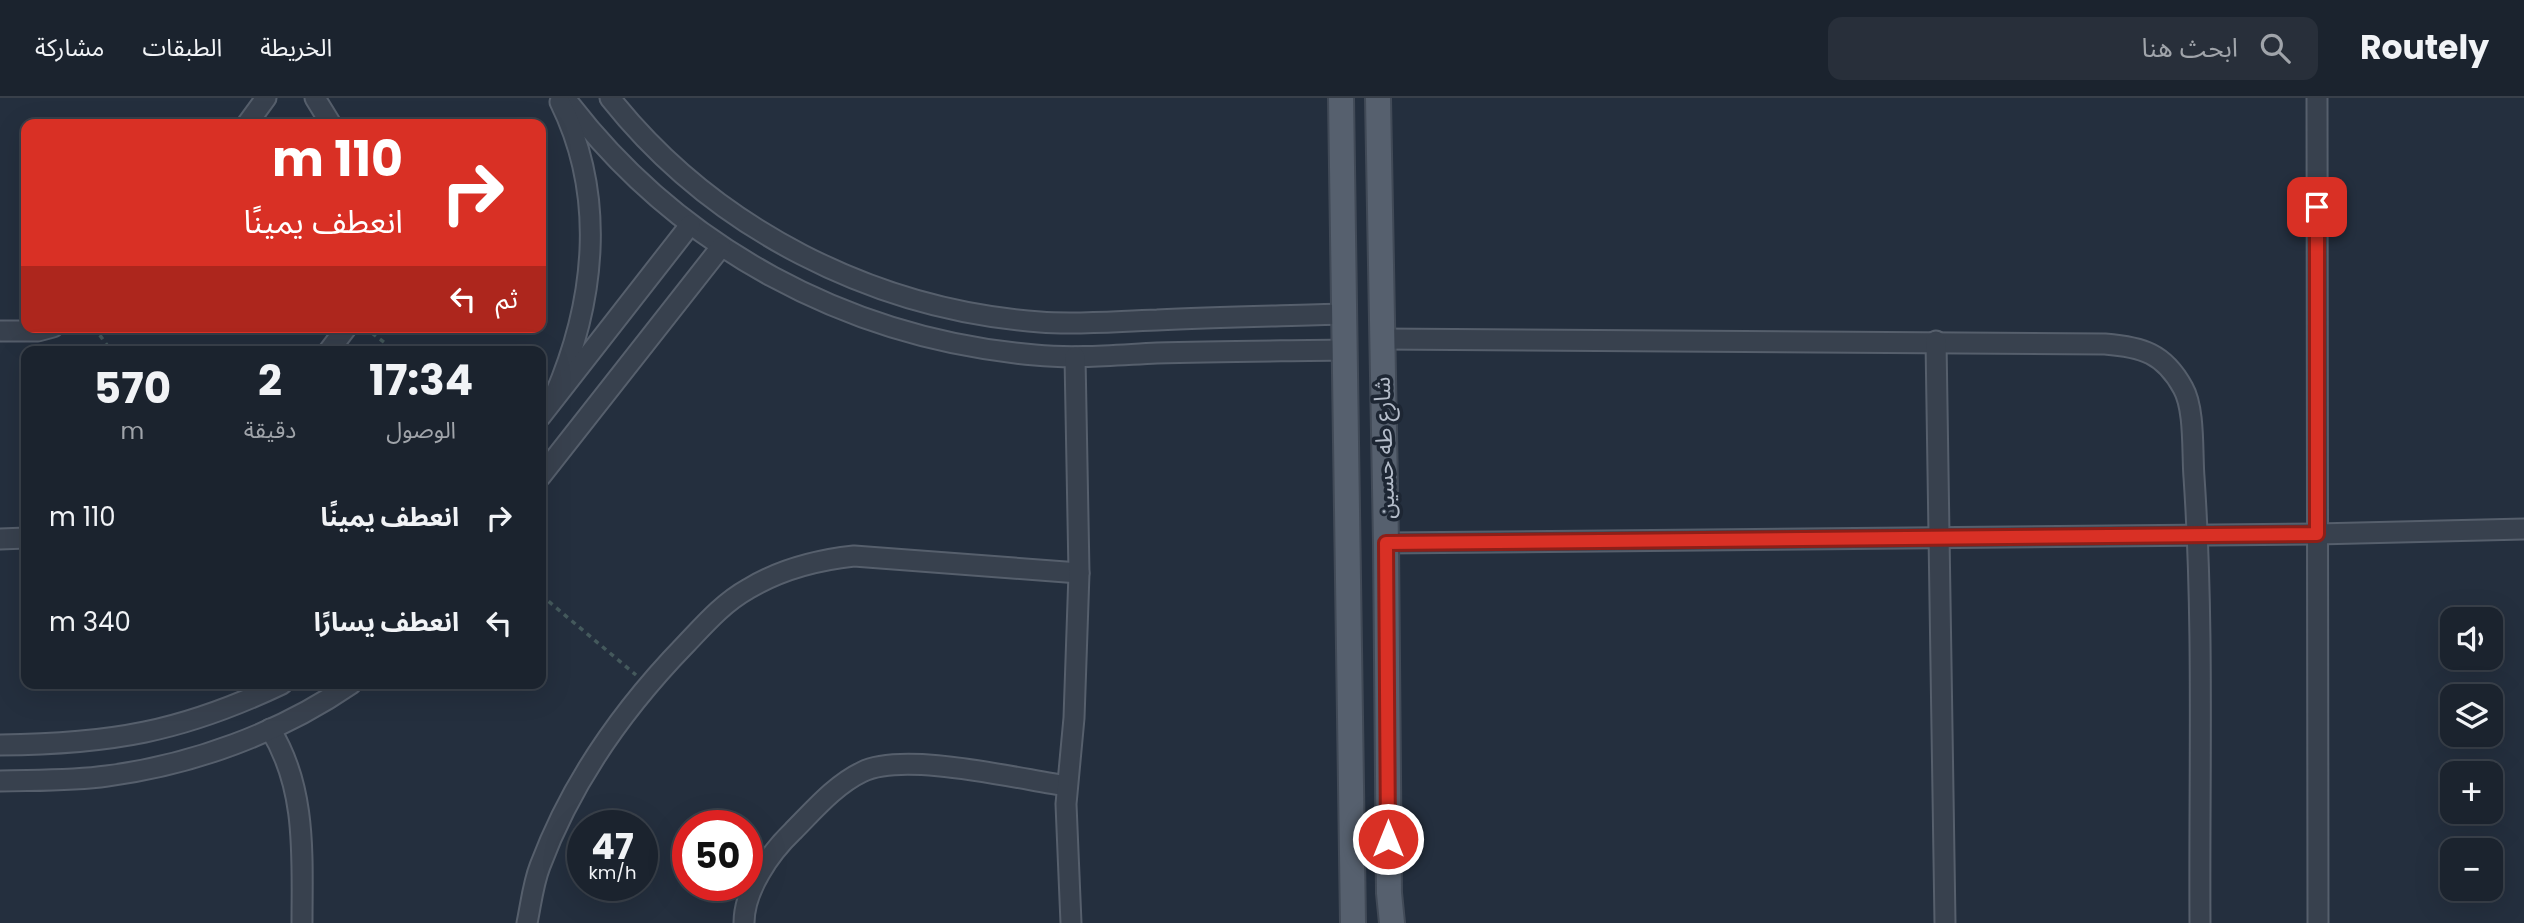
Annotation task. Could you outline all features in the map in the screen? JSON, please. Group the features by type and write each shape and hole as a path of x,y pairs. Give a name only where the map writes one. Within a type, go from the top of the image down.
{"main road":[{"name":"شارع طه حسين","path":"1341,98 1353,923"},
{"name":"شارع طه حسين","path":"1378,98 1389,893 1392,923"},
{"path":"1343,345 1381,339"}],"street":[{"path":"251,119 266,98"},
{"path":"315,98 328,119"},
{"path":"554,397 571,359 583,318 591,234 579,151 558,98"},
{"path":"565,98 604,146 690,225 721,247 793,289 887,327 986,350 1075,357 1343,345"},
{"path":"610,98 660,155 729,211 808,258 898,294 944,307 1040,322 1088,323 1343,314"},
{"path":"2317,98 2318,923"},
{"path":"546,409 690,225"},
{"path":"546,470 721,247"},
{"path":"0,331 21,331"},
{"path":"1381,339 2105,344 2135,347 2155,354 2185,390 2190,410 2198,535 2200,923"},
{"path":"1936,341 1945,923"},
{"path":"1071,923 1066,847 1079,573 1075,357"},
{"path":"1386,543 2317,534 2524,529"},
{"path":"0,539 21,538"},
{"path":"527,923 539,869 572,797 614,730 648,685 701,626 732,600 768,578 810,563 854,556 1079,573"},
{"path":"0,745 71,744 134,736 195,720 270,689"},
{"path":"0,781 72,780 140,771 206,754 270,729 311,709 343,689"},
{"path":"270,729 284,753 298,802 302,827 302,923"},
{"path":"744,923 744,913 751,892 773,853 841,785 864,771 890,764 916,764 1068,786"}],"path":[{"path":"373,333 389,346"},
{"path":"546,599 648,685"}],"route":[{"path":"1388,839 1386,543 2317,534 2317,207"}]}
